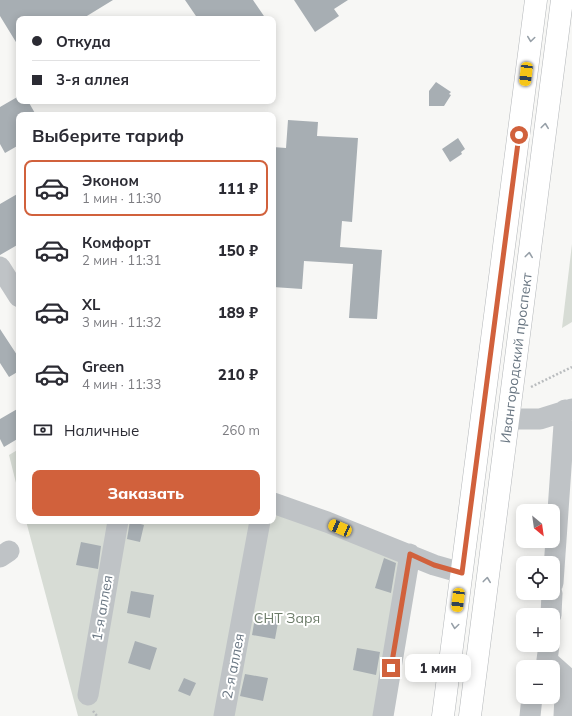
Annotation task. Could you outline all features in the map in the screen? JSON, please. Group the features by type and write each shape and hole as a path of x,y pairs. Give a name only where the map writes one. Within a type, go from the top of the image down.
{"highway":[{"name":"Ивангородский проспект","path":"443,716 536,0"},
{"name":"Ивангородский проспект","path":"470,716 562,0"}],"street":[{"path":"0,267 16,292"},
{"path":"508,419 540,419 569,410 555,556"},
{"path":"276,504 410,554 434,565 462,573"},
{"name":"1-я аллея","path":"88,695 117,524"},
{"name":"2-я аллея","path":"224,716 259,524"},
{"path":"383,716 410,554"},
{"path":"548,652 547,660 566,677 564,716"},
{"path":"530,716 531,704"}],"path":[{"path":"529,388 572,367"}],"green space":[{"path":"572,244 572,322 562,328"},
{"path":"16,451 16,483 9,455"},
{"name":"СНТ Заря","path":"276,512 416,561 389,716 78,716 27,524 276,524"}],"building":[{"path":"0,0 113,0 87,16 16,16 16,42 0,16"},
{"path":"185,0 253,0 264,16 196,16"},
{"path":"294,0 348,0 334,9 339,16 315,32"},
{"path":"436,82 451,92 449,94 451,95 444,106 429,106 429,91"},
{"path":"16,98 16,104 30,104 34,112 16,112 16,147 5,153 0,144 0,107"},
{"path":"288,120 318,122 317,136 358,138 352,222 342,221 340,247 382,250 377,319 349,318 353,264 304,261 302,289 276,287 276,147 286,148"},
{"path":"458,138 465,149 461,152 462,154 450,162 442,149"},
{"path":"16,195 16,246 0,255 0,204"},
{"path":"0,329 16,353 16,373 9,377 0,363"},
{"path":"16,410 16,440 4,447 0,439 0,419"},
{"path":"130,524 144,525 140,542 127,539"},
{"path":"81,542 101,546 98,569 76,565"},
{"path":"384,558 396,563 391,593 375,588"},
{"path":"131,591 154,595 150,618 127,613"},
{"path":"256,612 279,617 275,639 252,635"},
{"path":"135,641 157,648 150,670 128,663"},
{"path":"357,648 380,652 376,675 353,670"},
{"path":"245,674 268,678 263,701 240,696"},
{"path":"184,678 196,683 190,696 178,691"}],"route":[{"path":"391,668 410,554 434,565 462,573 519,135"}]}
